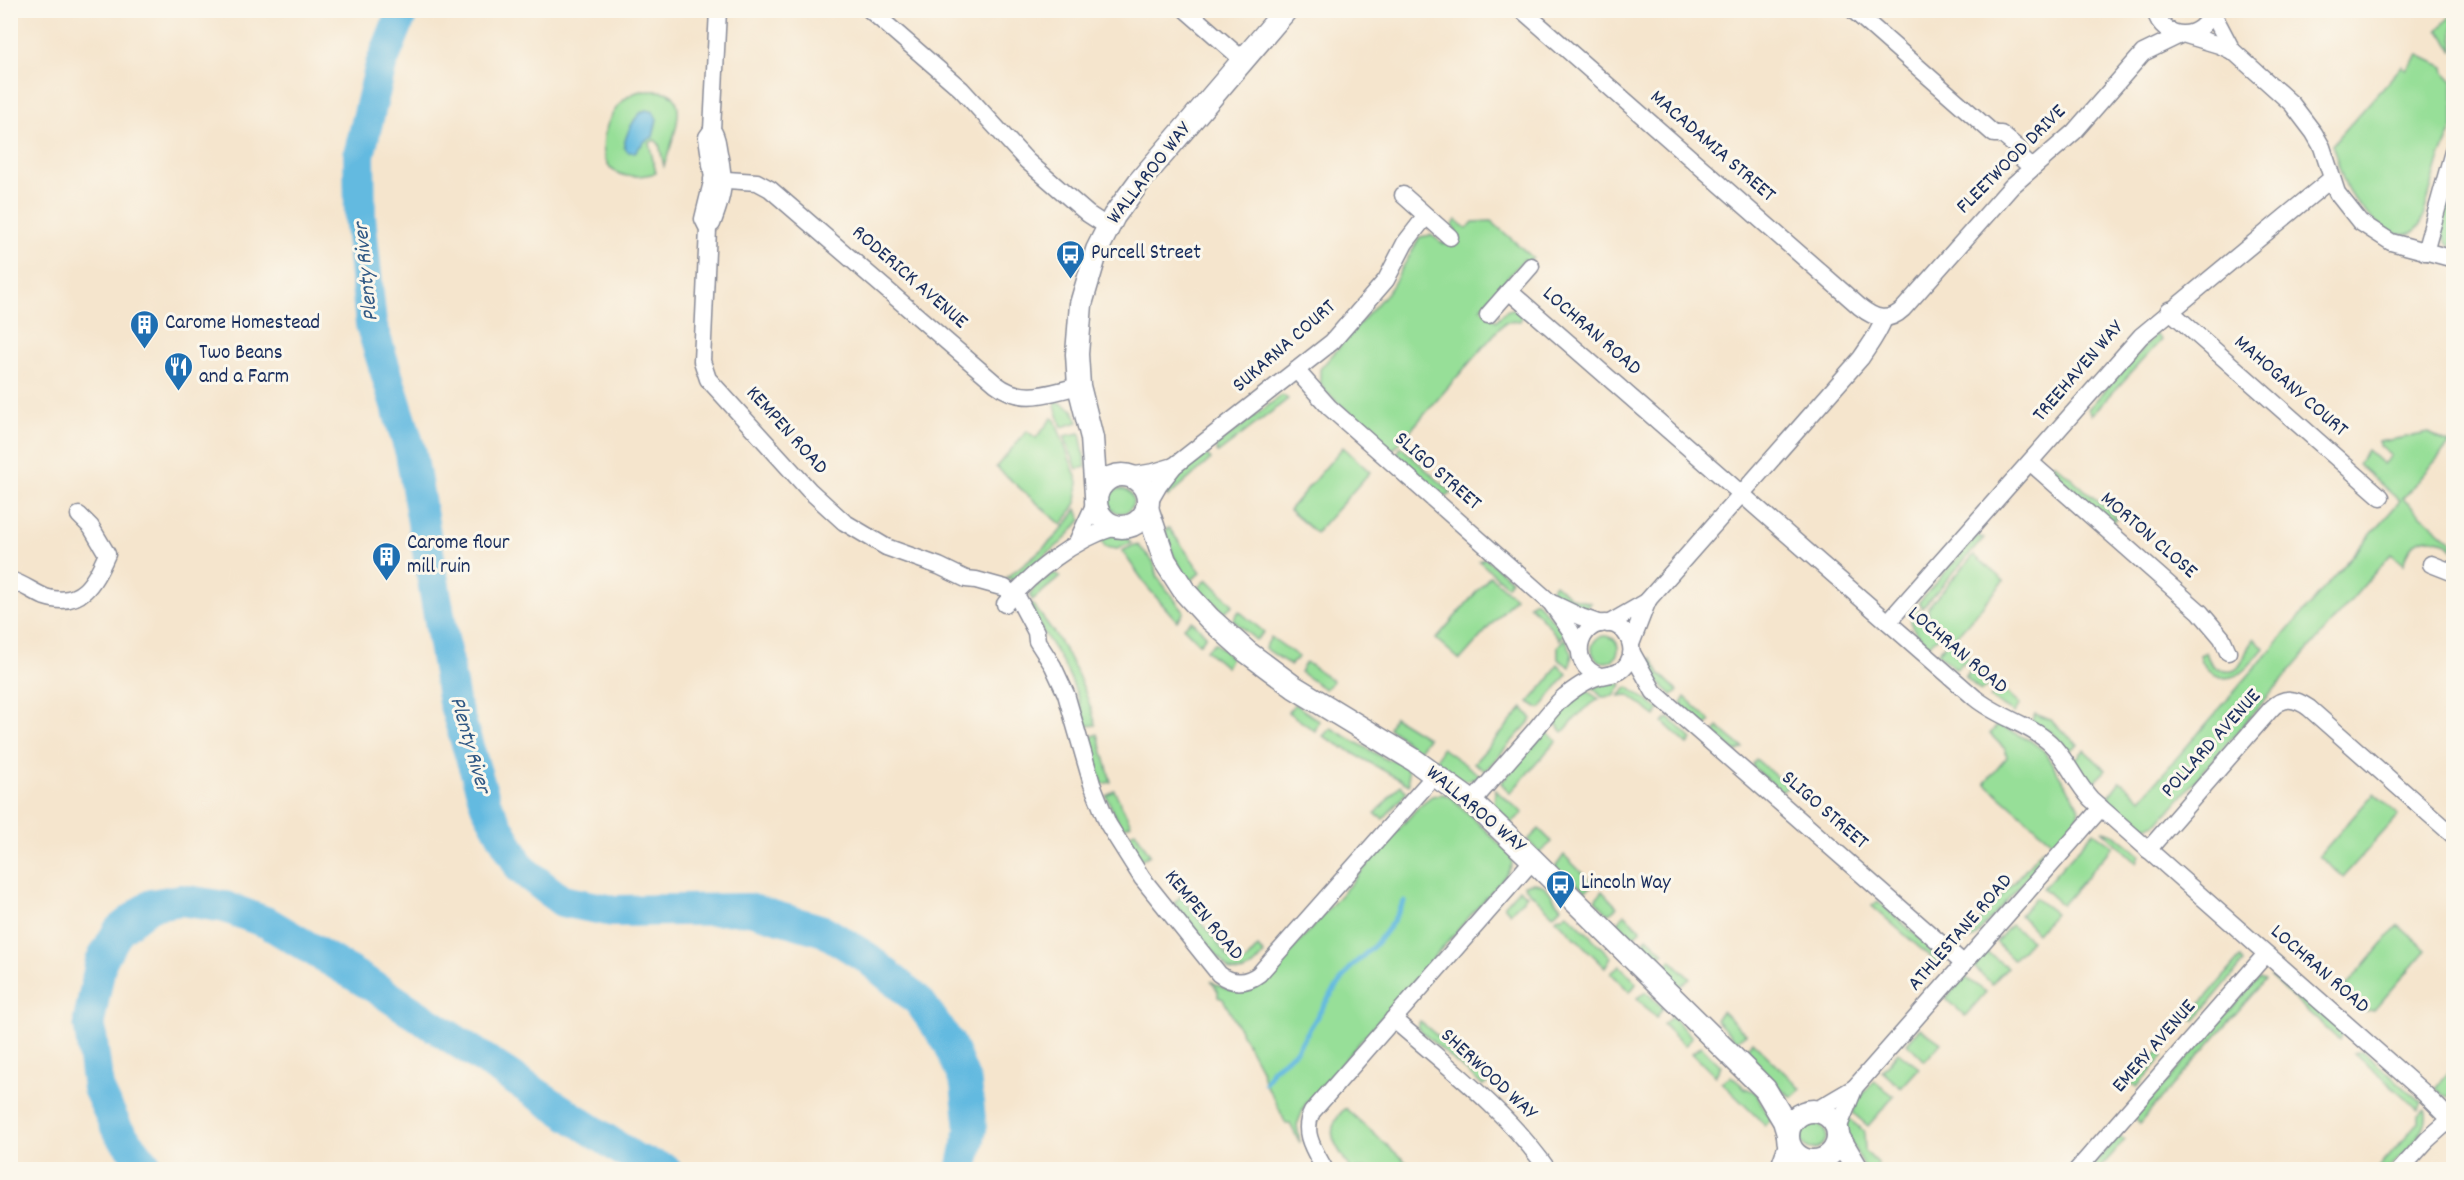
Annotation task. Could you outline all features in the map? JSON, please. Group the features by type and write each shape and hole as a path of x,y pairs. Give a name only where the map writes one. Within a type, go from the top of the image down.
{"street":[{"name":"KEMPEN ROAD","path":"718,10 712,130 706,137 718,179 703,219 708,229 702,361 708,379 809,490 844,522 880,544 939,566 966,579 973,588 1009,599 1025,633 1037,641 1053,666 1066,694 1092,784 1118,842 1142,878 1211,965 1229,980 1244,982 1259,974 1436,774"},
{"path":"870,10 961,89 1014,148 1044,176 1088,214 1108,227"},
{"path":"1186,10 1243,60"},
{"name":"WALLAROO WAY","path":"1096,499 1092,438 1079,387 1077,354 1081,304 1090,266 1108,227 1138,182 1286,10"},
{"name":"MACADAMIA STREET","path":"1522,10 1860,307 1879,317"},
{"path":"1853,10 1994,134 2001,134 2019,149 2026,163"},
{"path":"2211,10 2234,52"},
{"name":"FLEETWOOD DRIVE","path":"2143,53 2183,35 2197,32 2203,27 2211,10"},
{"path":"2156,12 2165,28 2234,52 2292,104 2322,147 2331,179 2345,205 2369,230 2391,242 2454,260"},
{"name":"FLEETWOOD DRIVE","path":"1604,624 1648,600 1861,357 1870,342 1877,338 1879,317 1893,317 1903,309 1997,202 2026,163 2074,132 2143,53 2156,12"},
{"path":"2425,252 2454,148"},
{"name":"RODERICK AVENUE","path":"718,179 757,182 770,189 1009,393 1024,397 1079,387"},
{"name":"TREEHAVEN WAY","path":"1888,622 2141,336 2169,310 2331,179"},
{"path":"1403,195 1450,237"},
{"name":"SUKARNA COURT","path":"1148,506 1159,485 1174,466 1332,342 1379,289 1392,270 1405,243 1426,216"},
{"name":"LOCHRAN ROAD","path":"1488,315 1531,266"},
{"name":"LOCHRAN ROAD","path":"1509,291 1984,706 2036,733 2050,743 2083,791 2101,808 2452,1118"},
{"name":"MAHOGANY COURT","path":"2169,310 2381,497"},
{"name":"SLIGO STREET","path":"1297,371 1329,407 1551,603 1570,630 1579,653"},
{"name":"WALLAROO WAY","path":"1092,438 1128,475"},
{"name":"MORTON CLOSE","path":"2030,462 2200,612 2222,638 2228,652"},
{"name":"SUKARNA COURT","path":"1128,475 1154,472 1174,466"},
{"path":"1009,599 1077,542 1117,527 1137,523 1148,506 1144,487 1128,475 1118,475 1104,482 1077,542"},
{"path":"1096,499 1102,518 1117,527"},
{"name":"WALLAROO WAY","path":"1148,506 1165,561 1195,604 1247,652 1318,702 1436,774 1472,802 1765,1089 1784,1120 1788,1136"},
{"path":"10,580 44,596 62,601 79,596 91,585 100,572 107,554 91,526 79,515"},
{"name":"WALLAROO WAY","path":"1117,527 1135,536 1165,561"},
{"path":"2431,564 2454,573"},
{"name":"FLEETWOOD DRIVE","path":"1631,648 1648,600"},
{"name":"SLIGO STREET","path":"1551,603 1581,617 1604,624"},
{"path":"1472,802 1564,697 1604,676 1621,671 1630,660 1631,648 1622,629 1604,624 1588,630 1580,642 1579,653 1564,697"},
{"name":"SLIGO STREET","path":"1631,648 1654,692"},
{"path":"1579,653 1587,669 1604,676"},
{"name":"SLIGO STREET","path":"1604,676 1624,679 1654,692 1964,964"},
{"name":"POLLARD AVENUE","path":"2148,850 2271,709 2282,700 2288,699 2295,700 2309,708 2454,836"},
{"name":"ATHLESTANE ROAD","path":"1813,1111 1855,1087 2101,808"},
{"path":"1324,1170 1308,1134 1309,1118 1317,1105 1533,860"},
{"name":"EMERY AVENUE","path":"2077,1170 2266,954"},
{"name":"SHERWOOD WAY","path":"1393,1019 1508,1120 1548,1170"},
{"name":"ATHLESTANE ROAD","path":"1838,1134 1855,1087"},
{"name":"WALLAROO WAY","path":"1765,1089 1813,1111"},
{"path":"1778,1170 1788,1136 1796,1119 1813,1111 1830,1117 1858,1170"},
{"path":"2400,1170 2452,1118"},
{"path":"1807,1164 1821,1160 1833,1150 1838,1134"},
{"path":"1788,1136 1796,1154 1807,1164 1841,1170"}],"green space":[{"path":"2453,13 2453,52 2445,37 2438,30"},
{"path":"2419,55 2444,67 2445,73 2453,81 2453,127 2439,160 2421,224 2413,232 2403,234 2392,232 2381,226 2353,198 2343,179 2332,145 2402,66 2406,69"},
{"path":"642,91 670,94 678,108 678,117 664,166 659,144 655,140 649,143 656,173 627,176 614,171 606,161 603,148 605,133 618,106 629,96"},
{"path":"2453,178 2453,247 2446,241 2443,233 2442,215"},
{"path":"1456,220 1467,229 1473,222 1491,221 1533,258 1527,262 1524,259 1481,308 1496,321 1508,310 1515,309 1523,314 1520,321 1505,322 1395,448 1391,449 1326,392 1320,382 1320,369 1391,288 1420,237 1431,235 1444,244 1456,230 1452,227"},
{"path":"2156,334 2161,340 2092,415 2088,409"},
{"path":"1282,395 1288,399 1218,453 1216,446"},
{"path":"1057,401 1073,410 1078,422 1062,427 1055,406"},
{"path":"1052,418 1055,420 1078,482 1076,503 1062,525 996,467 1027,431 1036,438"},
{"path":"1080,433 1086,467 1077,469 1064,436"},
{"path":"2429,433 2450,444 2403,499 2453,543 2453,550 2446,543 2431,538 2417,542 2411,547 2404,564 2391,554 2162,819 2147,826 2139,825 2125,817 2106,800 2120,781 2141,799 2400,501 2358,464 2367,450 2383,464 2391,456 2379,446 2379,442"},
{"path":"1343,447 1370,472 1316,533 1289,510"},
{"path":"1401,447 1452,493 1446,497 1397,454"},
{"path":"1206,454 1211,459 1168,497 1165,490 1171,482"},
{"path":"2054,463 2117,518 2112,523 2056,474 2052,467"},
{"path":"1116,489 1126,489 1133,496 1133,506 1126,513 1116,513 1109,506 1109,496"},
{"path":"1077,509 1081,520 1062,542 1013,580 1006,578 1054,538"},
{"path":"1169,528 1201,572 1189,582 1173,555 1165,530"},
{"path":"1115,534 1126,537 1131,543 1117,549 1105,547 1101,539"},
{"path":"1977,536 1984,538 1922,608 1919,602"},
{"path":"1138,545 1153,561 1158,578 1184,612 1177,621 1149,589 1122,551"},
{"path":"1974,555 2004,581 1953,640 1929,618 1928,607"},
{"path":"1485,558 1511,580 1507,586 1479,561"},
{"path":"1054,573 1060,577 1032,600 1030,596 1034,588"},
{"path":"1490,576 1515,598 1460,660 1436,639"},
{"path":"1207,579 1233,605 1224,612 1207,596 1196,591"},
{"path":"1555,584 1572,598 1591,603 1582,612 1551,590"},
{"path":"1536,601 1564,633 1559,640 1548,624 1529,605"},
{"path":"1032,604 1071,661 1085,691 1096,725 1086,726 1071,681 1063,663 1035,618 1029,605"},
{"path":"1914,608 1920,611 1918,614 1941,634 1929,645 1914,629 1911,619"},
{"path":"1239,611 1264,632 1256,640 1233,620"},
{"path":"1192,621 1206,635 1200,644 1183,627"},
{"path":"1605,636 1614,640 1618,649 1614,658 1605,662 1596,658 1592,649 1596,640"},
{"path":"1271,637 1299,657 1290,665 1265,648"},
{"path":"1565,638 1572,653 1570,667 1558,659 1558,646"},
{"path":"2254,638 2264,648 2242,672 2236,675 2229,678 2221,677 2210,672 2203,663 2200,655 2206,652 2216,667 2221,670 2235,670"},
{"path":"1948,640 1969,658 1956,669 1938,653"},
{"path":"1215,643 1231,657 1226,667 1206,650"},
{"path":"1651,658 1661,675 1678,691 1672,695 1655,679 1646,667"},
{"path":"1306,662 1333,681 1325,689 1300,672"},
{"path":"1558,664 1567,674 1540,709 1529,702"},
{"path":"1975,664 1993,681 1981,691 1965,677"},
{"path":"1610,682 1622,684 1614,696 1602,697 1593,688"},
{"path":"2000,686 2020,704 2014,713 1990,698"},
{"path":"1628,687 1659,709 1656,716 1628,695 1619,696"},
{"path":"1587,691 1599,699 1584,709 1563,732 1554,722"},
{"path":"1685,697 1711,721 1705,726 1681,704"},
{"path":"1295,704 1319,721 1315,731 1288,712"},
{"path":"1523,708 1532,719 1485,771 1474,763"},
{"path":"2035,714 2050,720 2078,745 2068,751 2055,735 2032,721"},
{"path":"1394,717 1428,738 1418,751 1389,728"},
{"path":"1669,718 1692,739 1688,745 1663,722"},
{"path":"1998,725 2031,741 2044,751 2078,804 2078,816 2056,845 1985,783 2007,757 2005,749 1990,734"},
{"path":"1718,727 1743,748 1736,752 1715,734"},
{"path":"1331,728 1387,760 1400,761 1408,770 1409,785 1323,736"},
{"path":"1546,732 1557,740 1510,793 1501,783"},
{"path":"1098,734 1111,782 1102,784 1089,738"},
{"path":"1442,748 1480,777 1461,779 1435,763"},
{"path":"2084,750 2106,770 2090,786 2074,761"},
{"path":"1756,759 1788,787 1781,792 1752,766"},
{"path":"1400,785 1407,792 1383,819 1375,814"},
{"path":"1114,790 1131,824 1121,828 1106,796"},
{"path":"1495,790 1523,813 1510,824 1494,805"},
{"path":"2374,793 2399,815 2343,877 2319,856"},
{"path":"1443,794 1452,798 1511,855 1512,865 1506,875 1305,1105 1297,1125 1300,1143 1290,1124 1286,1124 1264,1083 1262,1071 1211,981 1223,988 1236,991 1249,990 1262,984 1420,805 1432,796"},
{"path":"1539,829 1552,842 1539,853 1528,840"},
{"path":"2102,830 2116,835 2140,855 2137,863"},
{"path":"1135,831 1150,855 1141,860 1127,837"},
{"path":"2094,832 2113,846 2062,905 2043,888"},
{"path":"2042,850 2046,856 1974,938 1961,942"},
{"path":"1564,855 1594,885 1585,891 1576,883 1566,881 1554,869"},
{"path":"1533,883 1547,888 1561,907 1553,915 1524,885"},
{"path":"1519,889 1527,895 1510,913 1504,906"},
{"path":"1602,891 1617,907 1608,914 1595,900"},
{"path":"1181,896 1232,962 1245,962 1258,947 1264,954 1257,963 1245,971 1229,970 1174,903"},
{"path":"2035,898 2055,913 2037,933 2020,915"},
{"path":"1878,901 1935,952 1939,958 1937,963 1872,906"},
{"path":"1567,913 1611,957 1605,967 1556,919"},
{"path":"1624,914 1641,930 1632,937 1618,923"},
{"path":"2011,925 2031,940 2013,960 1996,942"},
{"path":"2398,925 2426,950 2374,1010 2363,1011 2341,992"},
{"path":"1647,937 1664,953 1655,960 1641,947"},
{"path":"1987,952 2007,967 1992,984 1974,967"},
{"path":"2240,958 2243,963 2195,1020 2189,1017"},
{"path":"1671,960 1690,979 1680,986 1664,969"},
{"path":"1620,966 1637,983 1630,992 1611,973"},
{"path":"2269,976 2285,982 2342,1032 2339,1040"},
{"path":"1965,977 1986,992 1965,1016 1946,998"},
{"path":"2259,978 2265,980 2139,1124 2135,1117"},
{"path":"1646,992 1663,1008 1656,1018 1637,998"},
{"path":"1722,1011 1746,1034 1736,1041 1716,1020"},
{"path":"1672,1017 1692,1037 1685,1046 1663,1024"},
{"path":"1420,1021 1490,1081 1483,1086 1417,1027"},
{"path":"1920,1028 1941,1043 1925,1061 1907,1043"},
{"path":"1752,1041 1801,1089 1792,1097 1772,1082 1746,1050"},
{"path":"1701,1046 1721,1066 1715,1076 1692,1053"},
{"path":"2159,1051 2163,1057 2137,1087 2130,1083"},
{"path":"2362,1051 2421,1102 2418,1109 2354,1053"},
{"path":"1898,1052 1919,1068 1901,1088 1882,1071"},
{"path":"2453,1067 2453,1098 2444,1096 2435,1088"},
{"path":"1731,1076 1745,1088 1755,1092 1771,1120 1765,1125 1721,1082"},
{"path":"1874,1081 1894,1096 1868,1126 1853,1113 1857,1101"},
{"path":"1345,1108 1407,1163 1401,1169 1350,1169 1336,1145 1332,1131"},
{"path":"2425,1109 2424,1125 2408,1149 2388,1169 2378,1169 2418,1123 2418,1115"},
{"path":"1847,1118 1864,1131 1865,1151 1878,1164 1873,1169 1866,1169 1846,1134"},
{"path":"1813,1123 1822,1127 1826,1136 1822,1145 1813,1149 1804,1145 1800,1136 1804,1127"},
{"path":"2119,1136 2125,1140 2099,1169 2090,1169"}],"water":[{"path":"646,110 653,112 657,119 653,137 645,141 635,152 628,152 624,147 628,131 634,120"}],"waterway":[{"name":"Plenty River","path":"403,10 381,65 359,155 360,216 371,324 411,453 454,702 486,805 521,869 562,901 613,911 749,909 824,931 866,957 919,1001 949,1043 966,1084 971,1129 962,1170"},
{"name":"Plenty River","path":"150,1170 118,1131 98,1088 89,1021 101,961 119,930 151,905 181,900 225,907 268,923 376,988 637,1160 666,1170"},
{"path":"1265,1083 1273,1069 1296,1051 1326,1002 1352,966 1375,945 1404,902"}],"place":[{"name":"Purcell Street","path":"1070,280"},
{"name":"Carome Homestead","path":"144,350"},
{"name":"Two Beans and a Farm","path":"178,392"},
{"name":"Carome flour mill ruin","path":"386,582"},
{"name":"Lincoln Way","path":"1560,910"}]}
